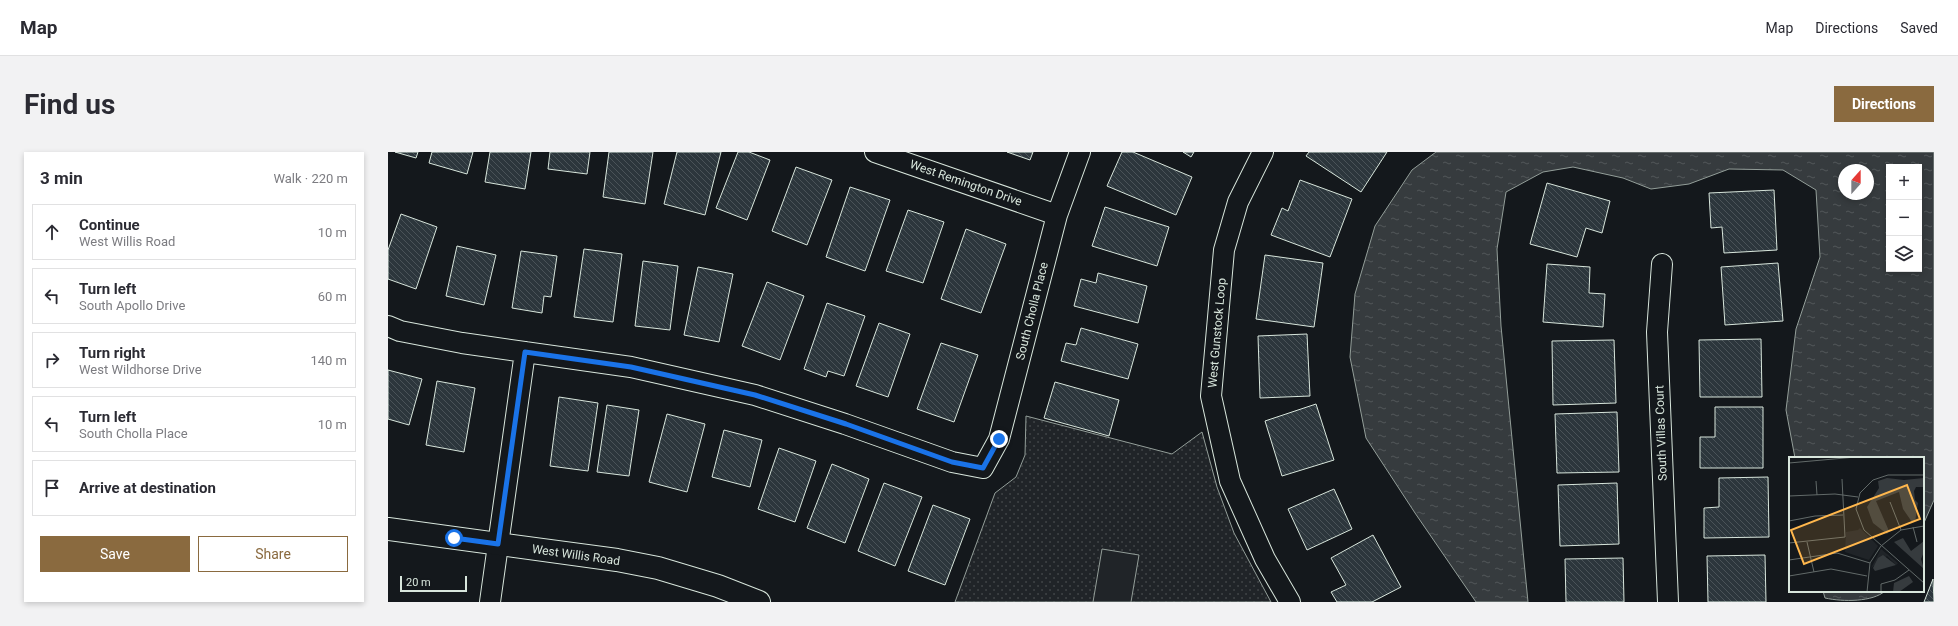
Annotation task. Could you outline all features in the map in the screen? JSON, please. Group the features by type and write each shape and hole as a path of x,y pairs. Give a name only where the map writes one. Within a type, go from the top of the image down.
{"street":[{"name":"West Remington Drive","path":"874,152 1057,215"},
{"name":"South Cholla Place","path":"525,352 631,367 755,395 846,424 952,462 983,468 999,439 1057,215 1080,152"},
{"name":"West Gunstock Loop","path":"1263,152 1238,202 1224,250 1211,396 1230,481 1265,558 1290,602"},
{"name":"South Villas Court","path":"1662,264 1657,332 1668,602"},
{"path":"388,326 400,331 462,344 525,352 490,602"},
{"name":"West Willis Road","path":"388,529 658,568 718,586 759,602"}],"shaded area":[{"path":"1026,416 1172,454 1202,432 1217,487 1234,533 1271,602 955,602 995,493 1016,477 1025,455"},
{"path":"1102,549 1139,555 1131,602 1093,602"}],"water":[{"path":"1436,152 1934,152 1934,500 1924,523 1924,457 1795,457 1786,410 1796,329 1820,257 1816,190 1783,170 1729,169 1689,184 1651,189 1623,178 1573,167 1543,172 1506,192 1497,249 1501,326 1528,602 1476,602 1366,438 1350,357 1355,294 1375,226 1412,170"},
{"path":"1823,592 1884,592 1880,595 1857,600 1825,598"}],"building":[{"path":"395,152 418,152 416,158"},
{"path":"432,152 473,152 467,174 429,163"},
{"path":"490,152 531,152 525,189 485,182"},
{"path":"550,152 590,152 587,174 548,169"},
{"path":"609,152 653,152 645,204 603,197"},
{"path":"677,152 721,152 705,215 664,204"},
{"path":"738,152 749,152 770,160 747,220 716,208"},
{"path":"1007,152 1033,152 1030,160"},
{"path":"1122,152 1133,152 1192,177 1176,215 1107,186"},
{"path":"1183,152 1194,152 1191,157"},
{"path":"1309,152 1387,152 1361,192 1306,156"},
{"path":"796,167 832,180 807,245 772,231"},
{"path":"1300,180 1352,199 1330,257 1271,235 1282,208 1288,211"},
{"path":"1547,183 1610,201 1602,233 1586,228 1577,257 1530,244"},
{"path":"850,187 890,200 865,271 826,257"},
{"path":"1774,190 1777,250 1724,253 1722,227 1711,228 1709,193"},
{"path":"1105,207 1169,227 1157,266 1092,246"},
{"path":"908,210 944,222 923,283 886,271"},
{"path":"401,214 437,227 416,289 388,279 388,250"},
{"path":"966,229 1006,244 981,313 941,299"},
{"path":"457,246 496,255 484,305 446,296"},
{"path":"584,249 622,254 613,322 574,317"},
{"path":"521,251 557,256 551,297 544,296 542,313 512,308"},
{"path":"1265,255 1323,263 1314,327 1256,319"},
{"path":"643,261 678,266 670,330 635,326"},
{"path":"1778,263 1783,321 1725,325 1721,267"},
{"path":"1547,264 1590,267 1589,293 1605,294 1603,327 1543,322"},
{"path":"698,267 733,274 719,342 684,335"},
{"path":"1098,273 1147,286 1138,323 1074,306 1081,279 1096,283"},
{"path":"767,282 804,296 780,360 742,346"},
{"path":"827,303 865,316 844,376 828,371 826,377 804,369"},
{"path":"879,323 910,334 888,397 856,386"},
{"path":"1081,328 1138,344 1128,379 1061,361 1066,343 1076,345"},
{"path":"1307,334 1310,396 1260,398 1258,336"},
{"path":"1761,339 1762,397 1700,397 1699,340"},
{"path":"1614,340 1616,403 1553,405 1552,341"},
{"path":"941,343 978,355 954,422 917,409"},
{"path":"388,370 422,379 409,425 388,419"},
{"path":"437,381 475,388 464,452 426,445"},
{"path":"1055,382 1119,400 1109,436 1044,418"},
{"path":"559,397 598,403 588,471 550,466"},
{"path":"1316,404 1334,460 1282,476 1265,421"},
{"path":"607,405 639,410 629,476 597,472"},
{"path":"1715,407 1763,407 1763,468 1700,468 1700,437 1715,437"},
{"path":"1617,412 1619,472 1557,473 1555,414"},
{"path":"667,414 705,424 687,492 649,482"},
{"path":"724,430 762,440 750,487 712,477"},
{"path":"779,448 816,461 795,522 758,509"},
{"path":"832,464 869,479 845,543 807,528"},
{"path":"1768,477 1769,537 1704,538 1704,508 1719,507 1719,478"},
{"path":"884,483 922,497 895,566 858,551"},
{"path":"1617,483 1619,544 1560,546 1558,485"},
{"path":"1334,489 1352,529 1307,550 1288,509"},
{"path":"933,505 970,519 945,585 908,571"},
{"path":"1373,535 1401,587 1372,602 1337,602 1331,592 1346,585 1331,558"},
{"path":"1765,555 1766,602 1708,602 1707,556"},
{"path":"1623,558 1624,602 1566,602 1565,559"},
{"path":"1933,579 1934,602 1924,602"}],"route":[{"path":"454,538 498,544 525,352 631,367 755,395 846,424 952,462 983,468 999,439"}]}
